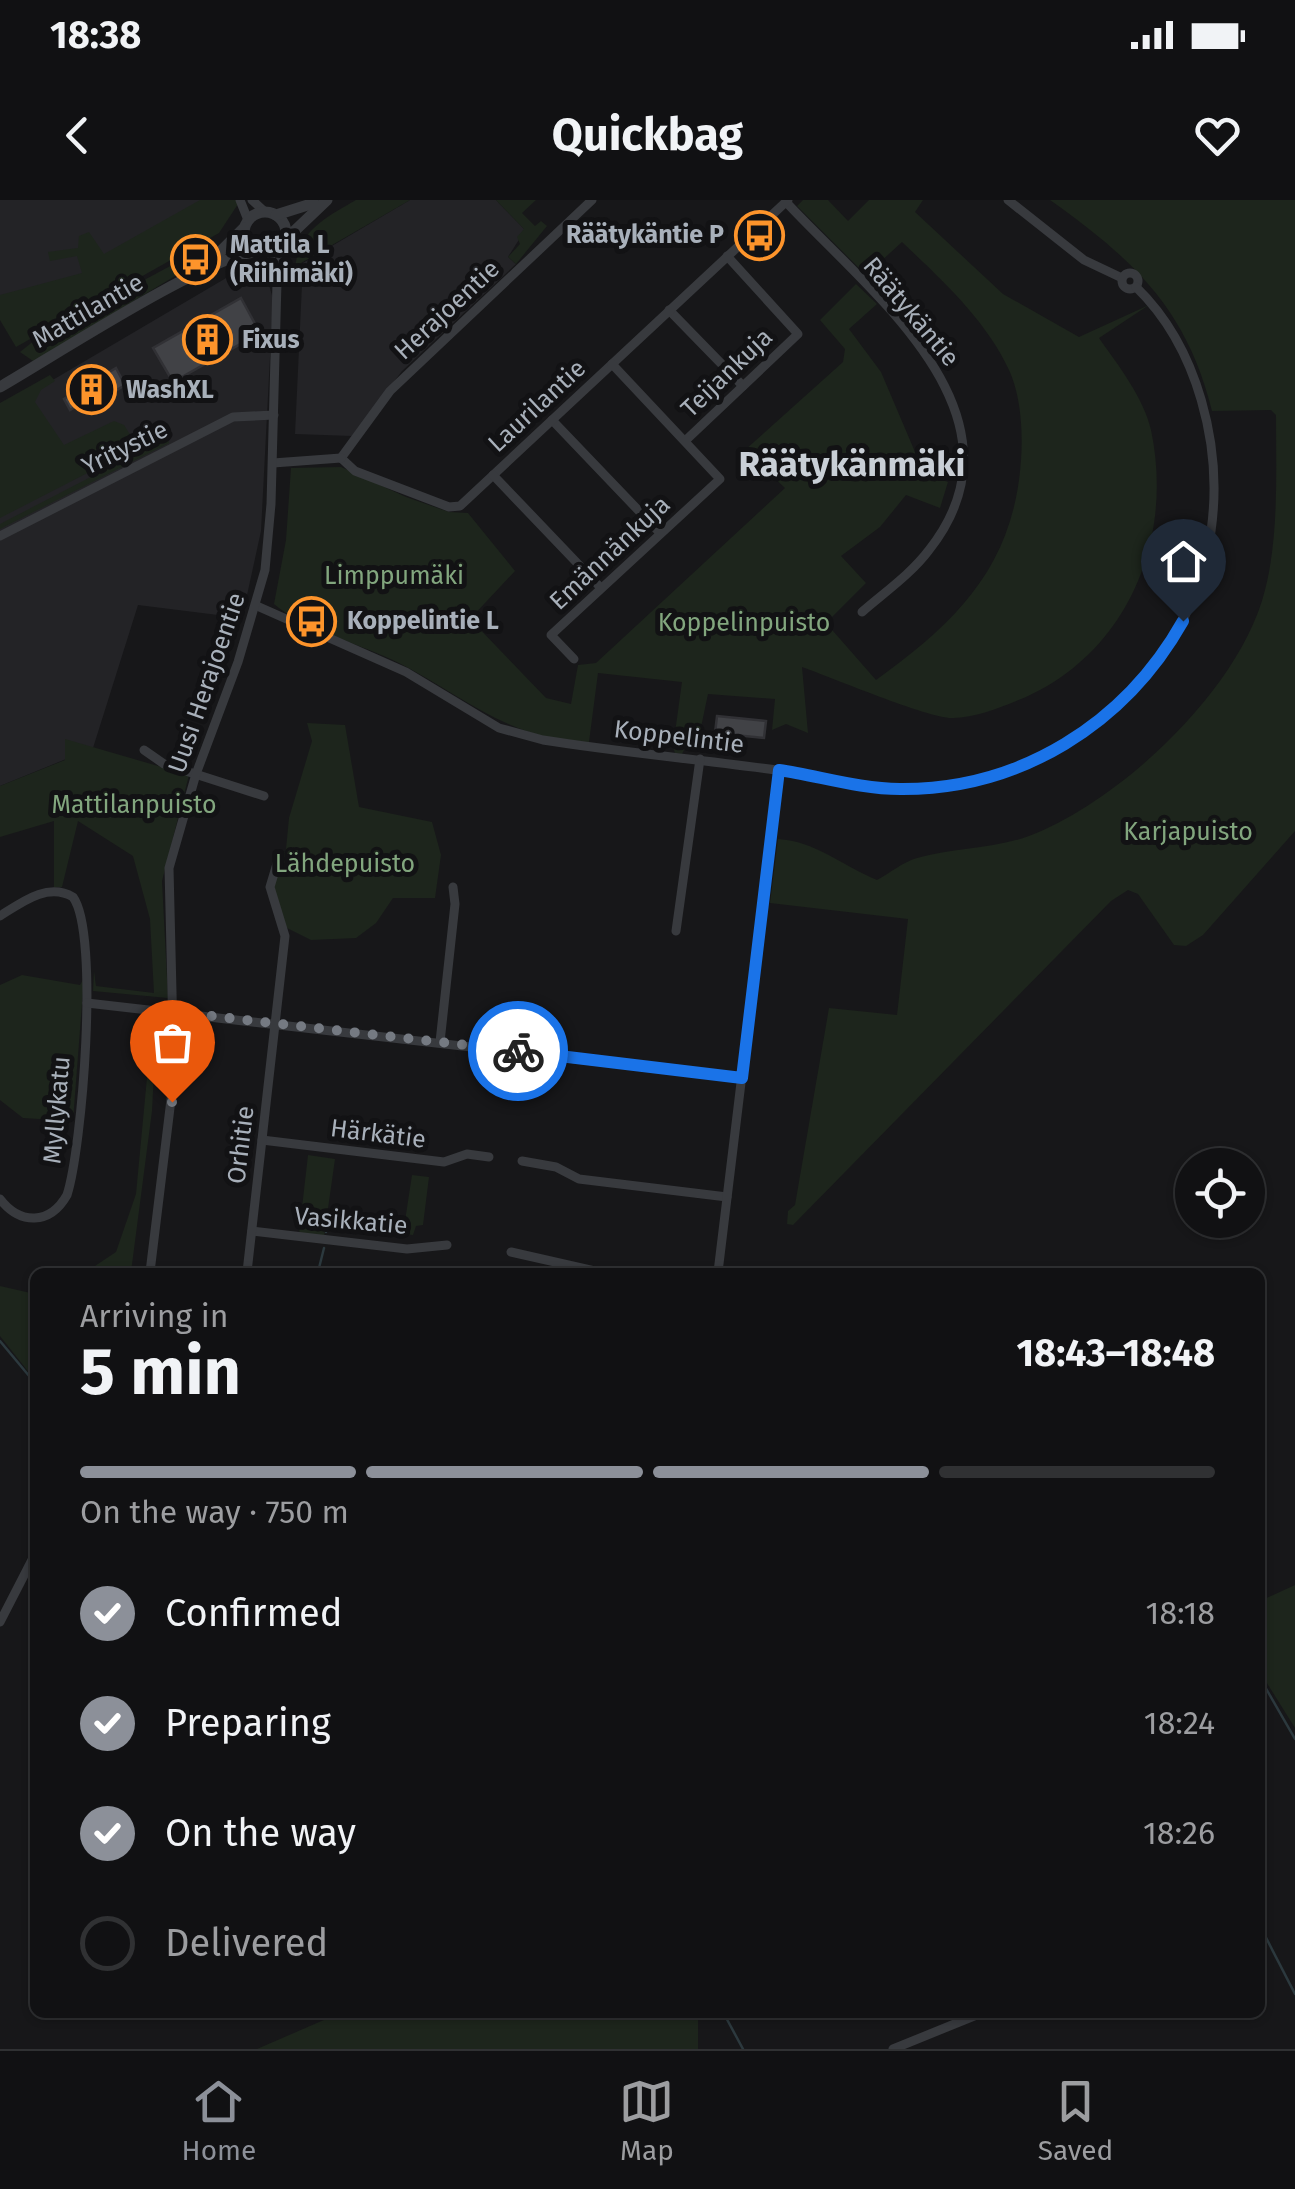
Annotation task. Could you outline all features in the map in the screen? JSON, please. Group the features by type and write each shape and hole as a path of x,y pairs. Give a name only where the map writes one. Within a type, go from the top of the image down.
{"street":[{"path":"240,200 247,223 245,238 277,282"},
{"path":"252,200 284,223 284,243"},
{"path":"247,223 270,213 325,200"},
{"path":"258,253 274,252 325,200"},
{"name":"Herajoentie","path":"340,458 390,391 592,200"},
{"name":"Koppelintie","path":"257,606 406,672 498,728 562,743 779,770 898,790 986,780 1048,754 1127,698 1154,666 1183,621 1204,567 1214,482 1208,432 1185,357 1158,313 1136,286 1124,287 1122,278 1084,260 1008,200"},
{"name":"Laurilantie","path":"340,458 355,471 449,507 460,506 786,201"},
{"name":"Räätykäntie","path":"786,201 918,343 948,388 959,416 964,459 952,512 918,563 862,612"},
{"name":"Mattilantie","path":"197,273 247,223"},
{"name":"Uusi Herajoentie","path":"151,1268 173,1092 176,1012 168,878 196,774 257,606 267,553 277,282 284,243"},
{"name":"Mattilantie","path":"0,388 197,273 241,253 258,253"},
{"name":"Teijankuja","path":"684,442 798,334 727,256"},
{"path":"670,310 743,386"},
{"path":"612,364 684,442"},
{"name":"Yritystie","path":"0,536 223,421 274,414"},
{"path":"552,420 660,533"},
{"name":"Emännänkuja","path":"574,659 551,635 720,480 684,442"},
{"path":"273,463 340,458"},
{"path":"494,474 601,588"},
{"path":"144,750 164,764 264,796"},
{"path":"676,931 700,759"},
{"path":"718,1268 779,770"},
{"name":"Orhitie","path":"247,1268 284,936 270,887 279,857"},
{"path":"440,1042 455,904 453,887"},
{"name":"Myllykatu","path":"0,916 48,892 73,898 84,922 87,1003 67,1195 55,1210 35,1219 15,1214 0,1199"},
{"path":"87,1003 742,1078"},
{"name":"Härkätie","path":"262,1140 444,1162 468,1154 488,1157"},
{"path":"522,1161 556,1168 579,1179 727,1197"},
{"name":"Vasikkatie","path":"252,1231 407,1249 447,1245"},
{"path":"510,1252 581,1268"},
{"path":"0,1622 30,1564"},
{"path":"893,2049 969,2018"}],"shaded area":[{"path":"0,200 210,200 0,320"},
{"path":"410,200 496,200 525,230 508,257 516,264 402,371 352,436 295,434 303,263"},
{"path":"250,264 267,278 273,299 261,531 242,618 138,605 93,748 0,786 0,411"}],"green space":[{"path":"200,200 237,200 238,204 219,233 16,347 0,320 0,295 82,273 77,256 50,261 48,252 78,248 79,236 89,232 104,254"},
{"path":"356,200 410,200 301,263 301,271 295,272 307,236 323,220"},
{"path":"496,200 536,200 522,213 535,226 541,221 547,226 516,264 508,257 520,244 517,237 524,229"},
{"name":"Koppelinpuisto","path":"803,200 828,200 848,221 869,200 923,200 915,212 1003,294 1079,337 1149,305 1099,338 1136,394 1151,430 1156,511 1148,550 1135,587 1116,621 1092,651 1062,677 1000,708 953,718 902,705 802,667 808,733 786,724 772,730 775,699 708,694 700,732 691,736 682,754 675,753 673,747 682,682 598,673 589,742 562,740 512,726 399,663 316,628 274,604 286,540 291,468 341,467 406,497 449,512 468,513 515,571 470,619 546,698 571,704 578,665 596,663 785,488 745,450 843,362 845,349 820,320 856,284 877,304 849,329 881,372 924,473 948,482 940,508 906,495 880,527 841,556 866,583 826,623 876,680 905,658 932,636 977,587 1007,530 1021,460 1016,391 1009,370 975,317 902,242 866,275 797,206"},
{"name":"Karjapuisto","path":"1050,200 1295,200 1295,831 1203,935 1186,946 1174,945 1138,894 1128,890 1111,901 793,1225 787,1224 788,1211 795,1205 829,1008 897,1015 908,919 770,903 778,839 817,849 877,880 917,858 1016,840 1065,819 1138,769 1204,702 1252,627 1265,590 1275,525 1276,415 1271,410 1212,411 1188,343 1153,289 1107,244"},
{"path":"200,250 180,273 41,357 33,361 20,352 40,336"},
{"path":"50,375 55,381 41,390 35,402 64,445 114,421 124,425 138,447 0,518 0,403"},
{"path":"168,437 169,443 0,529 0,524"},
{"name":"Lähdepuisto","path":"307,723 345,725 359,807 432,822 441,855 435,898 393,898 376,923 356,938 311,940 285,927 275,907 273,873 286,849 289,818 312,741"},
{"name":"Mattilanpuisto","path":"65,739 189,775 162,881 168,998 93,991 94,971 96,986 154,993 150,919 133,856 78,821 62,887 54,887 54,821 0,837 0,786 65,760"},
{"path":"22,975 80,985 84,978 73,1121 23,1118 0,1100 0,985"},
{"path":"153,1014 157,1015 152,1111 132,1268 92,1268 116,1252 136,1194"},
{"path":"308,1155 335,1159 324,1237 299,1234"},
{"path":"412,1175 429,1177 423,1225 416,1226 413,1235 403,1234"},
{"path":"0,1286 30,1293 30,1374 0,1336"},
{"path":"1295,1585 1295,1728 1265,1680 1265,1599"},
{"path":"328,2018 698,2018 698,2049 257,2049"}],"building":[{"name":"Fixus","path":"241,298 260,333 173,382 153,348"},
{"name":"WashXL","path":"116,368 125,385 112,393 108,388 70,410 64,399"},
{"path":"717,716 766,721 764,738 715,733"}],"waterway":[{"path":"319,1268 324,1248"},
{"path":"0,1341 30,1377"},
{"path":"1265,1687 1295,1739"},
{"path":"1265,1936 1295,1994"},
{"path":"726,2018 743,2049"}],"way so far":[{"path":"172,1102 176,1012 518,1051"}],"place":[{"name":"Räätykäntie P","path":"759,235"},
{"name":"Mattila L (Riihimäki)","path":"195,259"},
{"name":"Fixus","path":"207,340"},
{"name":"WashXL","path":"91,390"},
{"name":"Koppelintie L","path":"312,621"}],"district":[{"name":"Räätykänmäki","path":"852,464"}],"route":[{"path":"518,1051 742,1078 779,770 898,790 986,780 1009,772 1064,746 1116,708 1166,651 1183,621"}],"park label":[{"name":"Limppumäki","path":"394,576"}]}
